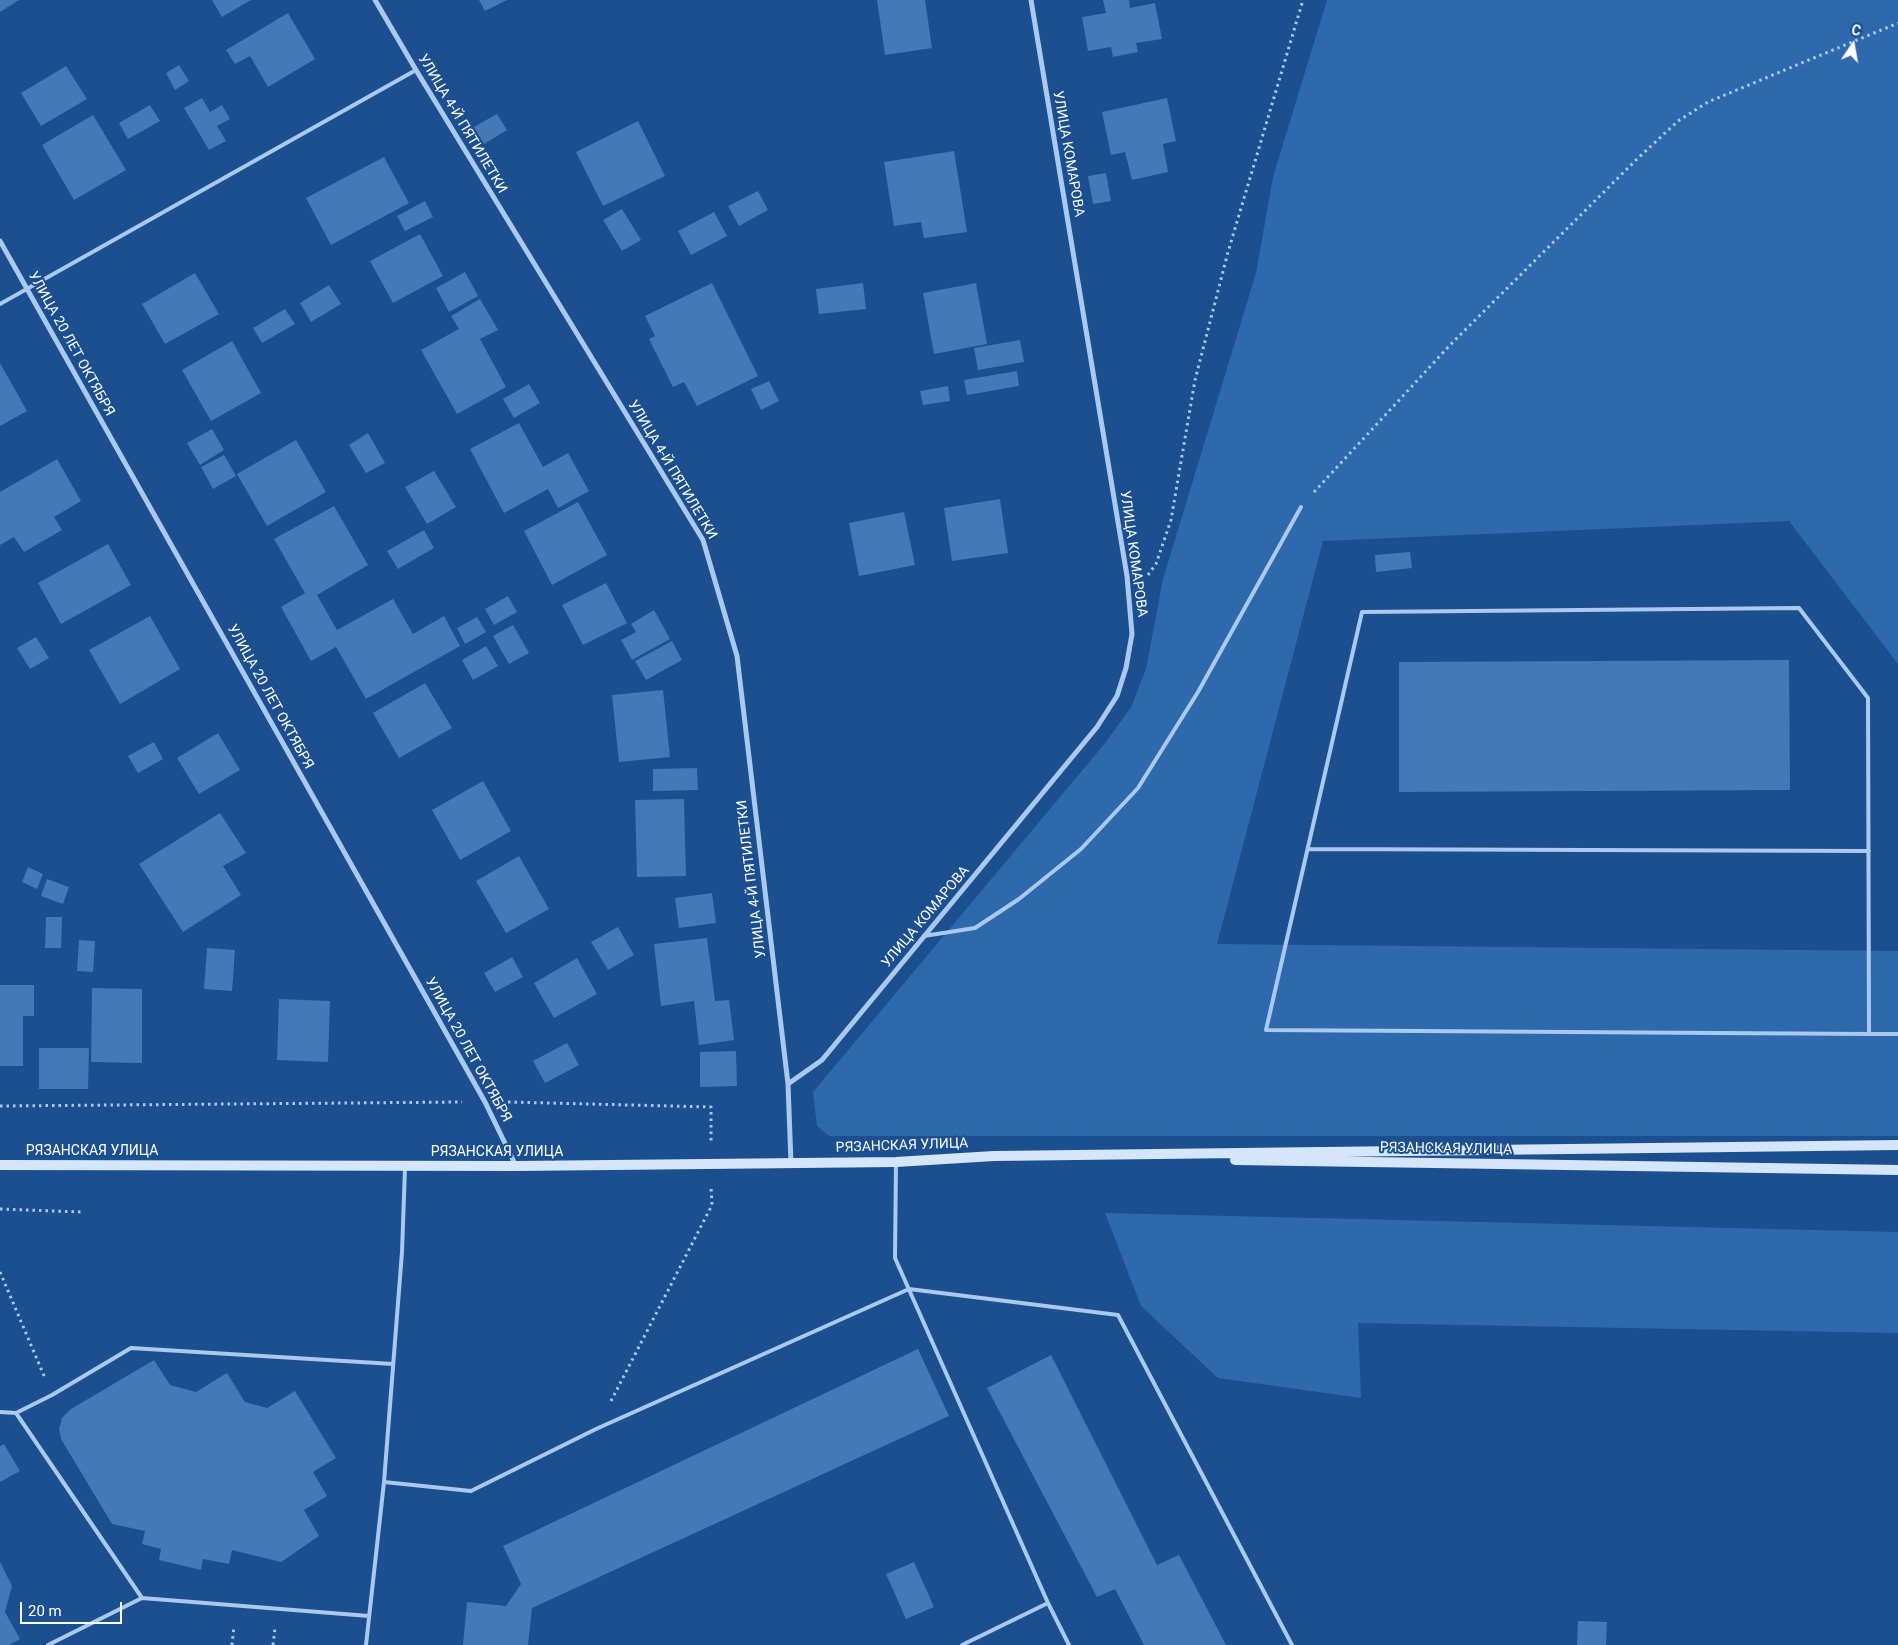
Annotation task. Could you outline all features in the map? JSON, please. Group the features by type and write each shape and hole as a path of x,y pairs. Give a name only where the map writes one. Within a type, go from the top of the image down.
{"main road":[{"name":"РЯЗАНСКАЯ УЛИЦА","path":"0,1164 516,1166 896,1162 994,1156 1898,1145"},
{"name":"РЯЗАНСКАЯ УЛИЦА","path":"994,1156 1898,1170"}],"street":[{"name":"УЛИЦА 4-Й ПЯТИЛЕТКИ","path":"375,0 703,540 736,656 788,1084 791,1163"},
{"name":"УЛИЦА КОМАРОВА","path":"788,1084 822,1060 1097,727 1116,696 1126,668 1132,634 1131,600 1031,0"},
{"name":"УЛИЦА 20 ЛЕТ ОКТЯБРЯ","path":"0,241 485,1102 516,1166"}],"lane":[{"path":"0,304 416,70"},
{"path":"924,936 975,928 1019,899 1081,849 1138,788 1198,692 1300,507"},
{"path":"1869,1034 1868,698 1799,608 1362,612 1266,1030 1869,1034 1898,1034"},
{"path":"1308,849 1868,851"},
{"path":"896,1162 895,1258 1048,1603 1069,1645"},
{"path":"366,1645 384,1482 402,1252 405,1165"},
{"path":"384,1482 471,1491 596,1429 909,1289 1118,1314 1292,1645"},
{"path":"0,1412 16,1413 52,1395 131,1348 393,1364"},
{"path":"16,1413 142,1598"},
{"path":"48,1645 142,1598 369,1616"},
{"path":"962,1645 1048,1603"}],"path":[{"path":"1131,600 1156,564 1171,520 1200,362 1228,252 1303,0"},
{"path":"1300,507 1451,344 1636,160 1678,122 1708,102 1898,22"},
{"path":"0,1209 82,1212"},
{"path":"0,1272 52,1395"}],"shaded area":[{"path":"1327,0 1898,0 1898,664 1789,521 1323,541 1217,944 1898,951 1898,1136 829,1136 817,1126 813,1092 1106,742 1131,707 1146,669 1163,579 1256,273 1273,177"},
{"path":"1105,1213 1898,1232 1898,1333 1358,1323 1361,1398 1218,1378 1141,1306"}],"building":[{"path":"0,0 19,0 0,12"},
{"path":"212,0 251,0 222,17"},
{"path":"479,0 507,0 485,11"},
{"path":"877,0 925,0 932,48 885,55"},
{"path":"1103,0 1129,0 1130,8 1155,3 1162,39 1136,43 1138,52 1113,57 1111,47 1088,51 1082,17 1106,13"},
{"path":"288,13 315,59 268,87 250,56 235,64 226,50"},
{"path":"179,65 189,81 175,90 166,73"},
{"path":"66,66 87,99 41,126 21,93"},
{"path":"202,98 210,112 222,105 230,119 217,126 226,141 209,150 184,108"},
{"path":"1167,98 1176,141 1163,144 1168,172 1132,180 1125,152 1111,155 1102,112"},
{"path":"150,105 160,121 128,139 119,123"},
{"path":"497,114 507,130 484,144 474,127"},
{"path":"93,115 126,170 74,200 42,145"},
{"path":"638,121 665,176 603,206 576,152"},
{"path":"954,151 967,232 924,238 921,222 894,226 884,162"},
{"path":"384,157 409,203 331,245 306,198"},
{"path":"1106,173 1111,201 1093,204 1088,176"},
{"path":"758,191 768,210 739,226 728,206"},
{"path":"425,201 433,217 405,231 397,216"},
{"path":"622,209 641,240 622,251 603,220"},
{"path":"714,212 727,236 691,255 678,231"},
{"path":"420,234 443,276 393,303 370,261"},
{"path":"465,272 478,296 449,312 436,288"},
{"path":"195,273 219,314 165,344 142,304"},
{"path":"712,283 758,376 697,406 684,382 673,387 649,339 655,336 645,316"},
{"path":"863,283 866,309 819,314 816,289"},
{"path":"976,283 987,344 934,354 923,293"},
{"path":"329,285 341,304 311,322 300,303"},
{"path":"480,299 498,330 480,339 506,387 457,414 421,350 459,329 451,316"},
{"path":"285,309 295,324 262,343 253,328"},
{"path":"1020,340 1024,362 978,370 974,348"},
{"path":"232,341 261,393 211,421 182,370"},
{"path":"0,363 27,411 0,426"},
{"path":"1017,371 1019,386 967,395 964,380"},
{"path":"769,381 779,401 761,410 751,389"},
{"path":"529,384 540,403 514,418 503,399"},
{"path":"948,386 950,401 923,405 920,391"},
{"path":"519,423 543,467 568,453 589,491 558,508 548,489 504,513 470,449"},
{"path":"212,429 224,450 200,465 187,443"},
{"path":"368,433 385,463 366,473 349,445"},
{"path":"296,440 326,492 267,526 237,474"},
{"path":"224,455 236,476 213,489 201,467"},
{"path":"57,459 81,501 54,517 62,530 24,552 14,537 0,545 0,492"},
{"path":"434,471 456,507 427,524 405,487"},
{"path":"1000,499 1008,553 952,561 944,508"},
{"path":"578,502 607,555 552,585 524,531"},
{"path":"334,506 368,565 317,595 337,630 393,599 413,634 444,616 460,646 366,699 336,647 311,661 281,607 305,593 274,539"},
{"path":"904,512 915,565 859,576 849,523"},
{"path":"424,530 434,548 398,569 387,551"},
{"path":"108,544 131,585 61,624 38,583"},
{"path":"1410,552 1412,568 1376,572 1375,555"},
{"path":"606,583 627,623 583,645 562,605"},
{"path":"508,596 517,612 494,625 485,609"},
{"path":"654,610 670,639 632,660 621,640 636,632 631,624"},
{"path":"150,616 180,669 120,704 89,650"},
{"path":"477,617 486,632 465,644 457,628"},
{"path":"513,625 529,653 509,664 493,636"},
{"path":"36,637 49,658 30,669 17,648"},
{"path":"672,641 682,660 646,680 635,661"},
{"path":"486,646 498,666 473,680 462,660"},
{"path":"1789,660 1790,790 1399,792 1399,662"},
{"path":"425,683 452,728 399,758 373,713"},
{"path":"663,690 670,757 619,762 612,695"},
{"path":"218,733 240,770 199,794 177,758"},
{"path":"154,742 163,759 138,773 128,756"},
{"path":"697,768 698,790 653,791 653,769"},
{"path":"483,781 511,831 460,860 432,810"},
{"path":"684,799 686,876 637,877 635,800"},
{"path":"220,813 246,853 223,866 241,895 183,932 139,864"},
{"path":"519,856 549,909 506,933 476,881"},
{"path":"28,867 43,874 37,889 22,882"},
{"path":"47,879 69,887 63,904 41,896"},
{"path":"712,893 716,923 679,928 675,898"},
{"path":"46,917 62,917 61,948 45,948"},
{"path":"618,927 634,955 608,970 591,942"},
{"path":"707,938 715,1001 729,1000 734,1040 699,1045 694,1001 661,1006 654,944"},
{"path":"79,940 95,941 93,972 77,971"},
{"path":"207,948 235,950 232,991 204,989"},
{"path":"512,957 523,977 495,992 484,973"},
{"path":"577,958 597,994 554,1018 534,983"},
{"path":"0,985 34,985 34,1016 23,1016 23,1066 0,1066"},
{"path":"92,988 142,989 142,1063 91,1062"},
{"path":"279,999 330,1001 328,1062 277,1060"},
{"path":"567,1043 579,1065 545,1083 533,1061"},
{"path":"39,1048 89,1048 88,1089 39,1089"},
{"path":"736,1051 737,1086 700,1087 700,1052"},
{"path":"918,1349 949,1416 532,1608 528,1645 463,1645 467,1602 506,1606 521,1584 503,1546"},
{"path":"1051,1355 1157,1565 1179,1555 1226,1645 1144,1645 1115,1589 1097,1597 987,1388"},
{"path":"154,1360 170,1385 196,1392 227,1373 245,1402 267,1408 295,1391 336,1458 313,1472 327,1496 304,1510 319,1536 281,1562 232,1550 229,1564 203,1559 201,1570 159,1560 161,1549 142,1544 145,1531 112,1524 61,1439 59,1429 62,1418 71,1409"},
{"path":"4,1444 20,1471 0,1482 0,1446"},
{"path":"0,1562 12,1586 5,1612 20,1639 9,1645 0,1645"},
{"path":"914,1562 934,1607 906,1619 886,1574"},
{"path":"1578,1621 1607,1622 1606,1645 1577,1645"}]}
